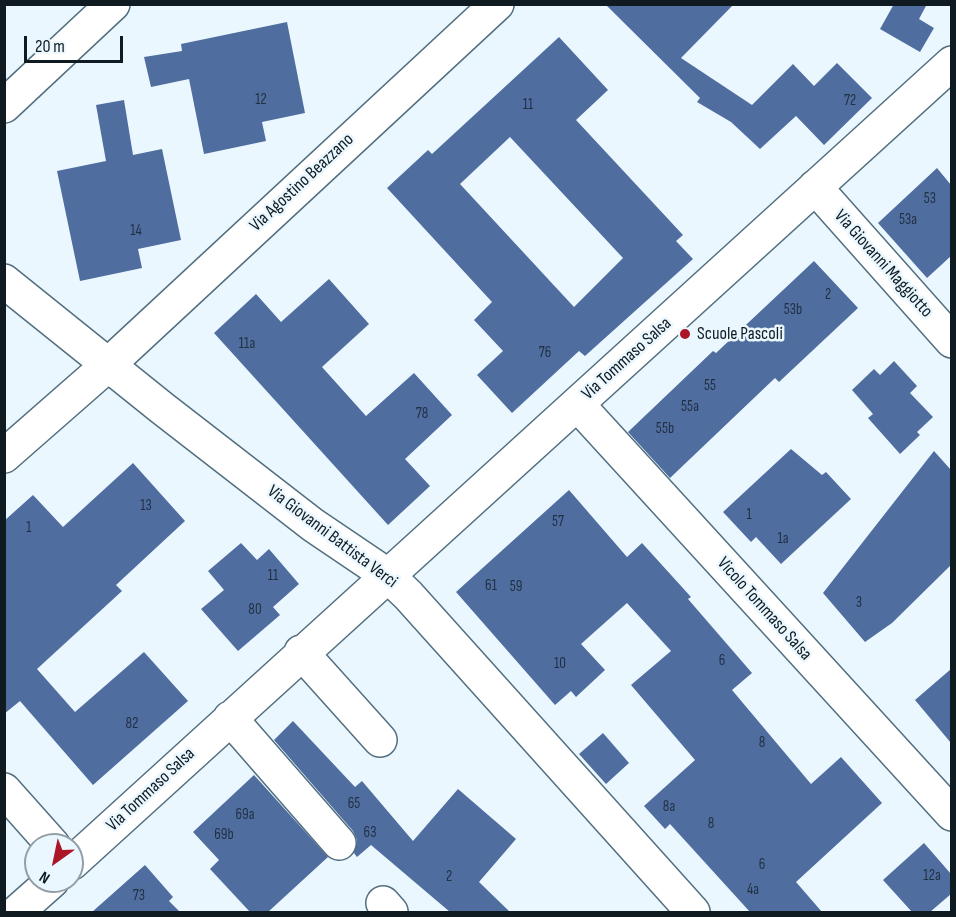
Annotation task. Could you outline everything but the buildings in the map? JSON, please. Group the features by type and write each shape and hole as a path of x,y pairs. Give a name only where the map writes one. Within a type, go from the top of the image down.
{"street":[{"path":"4,106 113,4"},
{"name":"Via Agostino Beazzano","path":"4,456 109,364 497,4"},
{"name":"Via Tommaso Salsa","path":"84,852 301,652 951,63"},
{"name":"Via Giovanni Maggiotto","path":"815,187 951,341"},
{"name":"Via Giovanni Battista Verci","path":"4,281 313,525 387,575 424,612 693,912"},
{"name":"Vicolo Tommaso Salsa","path":"577,404 951,814"},
{"path":"301,652 380,740"},
{"path":"230,718 339,843"},
{"path":"4,790 42,833"},
{"path":"17,912 38,893"}],"place":[{"name":"Scuole Pascoli","path":"685,334"}]}
